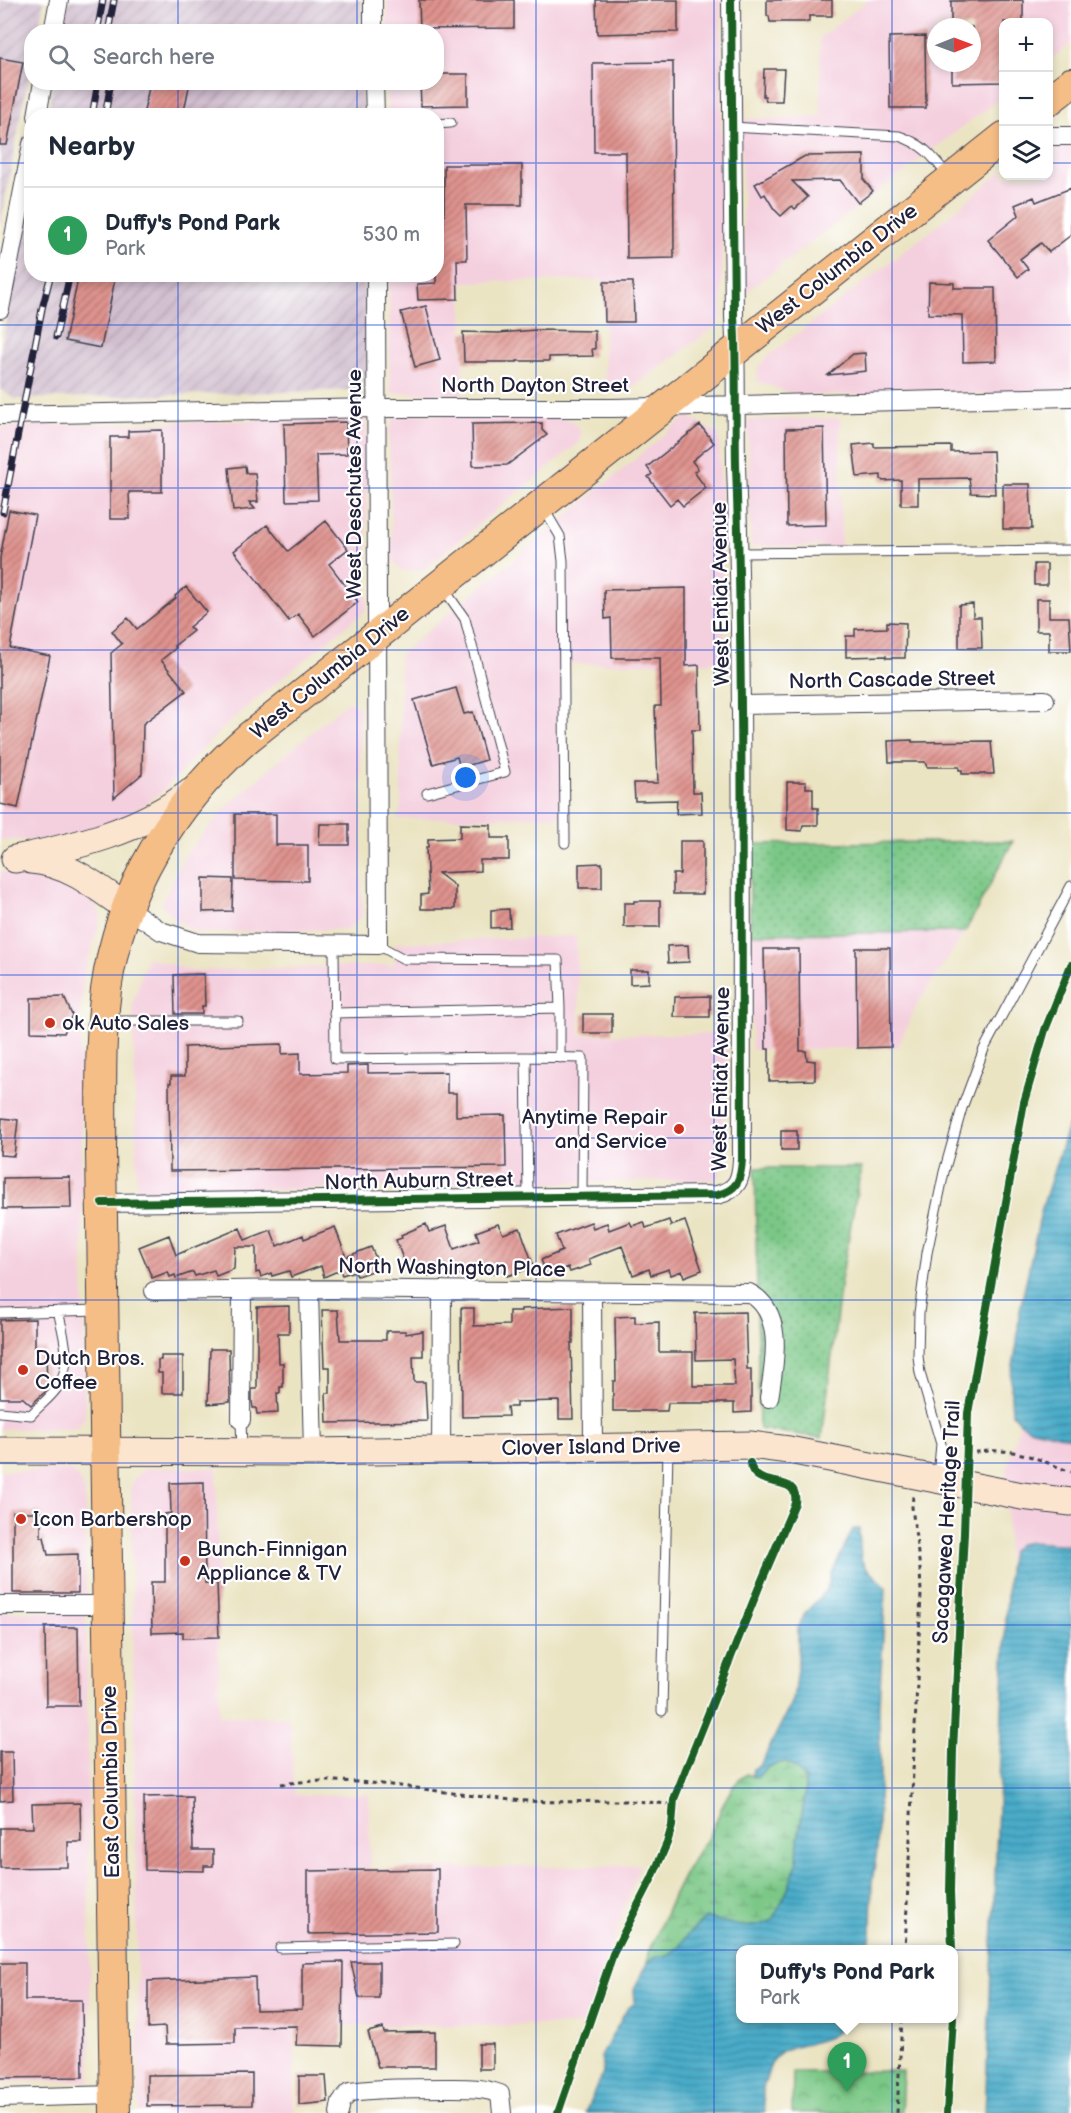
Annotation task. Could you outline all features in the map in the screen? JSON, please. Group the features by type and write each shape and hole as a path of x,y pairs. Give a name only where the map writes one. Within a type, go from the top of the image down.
{"main road":[{"path":"1053,97 1071,83"},
{"name":"West Columbia Drive","path":"106,1450 102,1203 103,1021 110,968 136,882 177,813 197,788 249,737 999,140"},
{"name":"East Columbia Drive","path":"106,1450 115,2104"}],"street":[{"path":"54,24 59,0"},
{"path":"373,0 373,24"},
{"name":"West Entiat Avenue","path":"731,0 736,350 734,406 739,553 742,1159 741,1174 735,1187"},
{"path":"38,108 42,90"},
{"path":"374,90 375,108"},
{"path":"1053,136 1071,136"},
{"path":"0,309 24,185"},
{"name":"West Deschutes Avenue","path":"376,282 378,945"},
{"name":"North Dayton Street","path":"0,415 376,408 734,406 1071,397"},
{"name":"North Cascade Street","path":"740,705 1045,700"},
{"path":"7,859 77,846 118,833 164,810 197,788"},
{"path":"7,859 44,862 66,868 86,879 161,931 198,943 378,945"},
{"name":"North Auburn Street","path":"102,1203 717,1195 735,1187"},
{"path":"309,1289 313,1452"},
{"name":"North Washington Place","path":"154,1291 309,1289 749,1293 757,1297 764,1305 770,1316 774,1332 773,1374 769,1398"},
{"path":"241,1420 242,1290"},
{"path":"441,1449 442,1290"},
{"path":"592,1292 592,1446"},
{"name":"Clover Island Drive","path":"0,1451 313,1452 750,1445 772,1447 1022,1496 1071,1502"},
{"path":"0,1605 108,1605"},
{"path":"339,2113 341,2102 350,2092 426,2088 486,2089 500,2094 502,2113"},
{"path":"0,2098 115,2104"}],"lane":[{"path":"444,123 451,123"},
{"path":"732,127 899,136 917,142 951,179"},
{"path":"541,504 560,536 563,561 565,843"},
{"path":"739,553 1071,550"},
{"path":"427,793 505,772 465,619 441,584"},
{"path":"937,1479 941,1444 926,1394 918,1356 919,1313 927,1253 945,1172 962,1108 984,1049 1071,886"},
{"path":"334,945 335,1059 583,1058 582,1197"},
{"path":"378,945 404,959 558,960 560,1058"},
{"path":"334,1013 560,1008"},
{"path":"103,1021 238,1021"},
{"path":"526,1058 528,1197"},
{"path":"0,1313 103,1310"},
{"path":"0,1412 31,1415 57,1388 66,1367 66,1348 58,1311"},
{"path":"241,1420 242,1452"},
{"path":"662,1712 668,1446"},
{"path":"280,1948 454,1944"}],"path":[{"path":"966,1454 994,1450 1018,1452 1071,1472"},
{"path":"905,1945 921,1593 912,1507 914,1491"},
{"path":"281,1784 354,1781 526,1801 674,1802 672,1817"},
{"path":"897,2113 902,2023"}],"shaded area":[{"path":"0,0 44,0 39,24 24,24 24,90 26,90 0,226"},
{"path":"69,0 361,0 362,24 64,24"},
{"path":"387,0 721,0 722,315 715,327 627,391 605,392 603,280 462,282 463,394 390,393 389,282 444,282 444,108 388,108 387,90 444,90 444,24 387,24"},
{"path":"868,0 1071,0 1071,43 1053,58 1053,18 999,18 999,99 746,292 740,119 821,117 820,38"},
{"path":"52,90 362,90 363,108 48,108"},
{"path":"1071,147 1071,393 795,395 757,381 758,368 766,358 942,222 999,173 999,180 1053,180 1053,149"},
{"path":"24,229 24,282 365,282 367,374 355,390 15,399 0,389 0,354"},
{"path":"401,414 552,416 570,420 579,428 581,435 577,444 424,569 402,570 396,565 392,554 389,429 393,419"},
{"path":"687,416 719,434 725,662 564,664 564,816 397,819 401,805 400,654"},
{"path":"362,418 367,425 367,609 243,710 164,790 136,811 108,826 45,840 0,840 0,430 8,426"},
{"path":"840,418 841,547 751,546 748,420"},
{"path":"348,701 360,708 362,916 348,929 198,933 177,921 161,904 186,854 229,804"},
{"path":"0,872 46,875 79,889 94,900 101,917 84,975 80,1017 85,1415 81,1424 72,1429 0,1429"},
{"path":"965,932 916,1006 898,1047 752,1050 750,934"},
{"path":"576,936 580,1035 728,1034 720,1176 710,1180 137,1192 133,1003 147,957 192,971 394,965 395,943"},
{"path":"1020,1423 1029,1428 1071,1438 1071,1545 1044,1542 1011,1551 1008,1570 1006,1474"},
{"path":"150,1468 217,1468 219,1716 289,1717 295,1795 369,1794 370,1869 640,1865 583,2025 295,2026 294,2113 139,2113 131,1487 134,1479 142,1471"},
{"path":"69,1470 78,1477 85,1492 86,1598 0,1598 0,1471"},
{"path":"0,1612 86,1612 90,2081 0,2082"}],"green space":[{"path":"1013,841 965,932 750,934 750,844"},
{"path":"755,1168 861,1168 841,1280 822,1438 759,1429"},
{"path":"786,1762 805,1779 805,1796 797,1863 774,1920 746,1927 706,1918 689,1933 679,1947 668,1955 655,1957 647,1963 649,1950 668,1906 693,1859 709,1836 729,1792 747,1774 757,1778 769,1767"},
{"path":"903,2071 901,2113 792,2113 793,2072"}],"water":[{"path":"1071,1116 1071,1438 1029,1428 1020,1423 1012,1414 1011,1376 1017,1344 1019,1314 1042,1208"},
{"path":"853,1529 859,1529 861,1559 866,1568 886,1587 879,1705 880,1776 877,1850 872,1883 871,1935 869,1945 736,1945 736,2023 841,2023 840,2028 827,2038 788,2048 776,2057 770,2066 763,2088 765,2113 585,2113 603,2072 601,2056 627,2009 635,2003 634,1989 647,1963 655,1957 668,1955 679,1947 689,1933 706,1918 746,1927 773,1920 788,1889 797,1863 805,1779 786,1762 769,1767 757,1778 752,1775 753,1769 760,1766 793,1700 798,1661 798,1627 805,1613 827,1590 830,1577"},
{"path":"1029,1542 1071,1545 1071,2113 985,2113 1008,1570 1011,1551 1018,1545"}],"building":[{"path":"419,0 514,0 514,28 444,29 444,24 420,24"},
{"path":"596,0 678,0 678,32 597,34"},
{"path":"767,0 832,0 832,16 809,16 809,22 770,22 767,16"},
{"path":"1023,0 1023,18 999,18 999,82 952,83 952,72 981,72 981,18 951,18 951,1"},
{"path":"925,36 926,108 890,108 889,37"},
{"path":"0,58 23,62 7,145 0,145"},
{"path":"673,62 674,258 627,259 626,152 594,152 593,63"},
{"path":"764,69 784,69 782,101 766,101 763,96"},
{"path":"444,74 468,74 468,105 421,106 420,90 444,90"},
{"path":"148,90 188,90 185,108 145,108"},
{"path":"864,155 864,180 873,191 858,203 840,180 792,181 808,197 795,209 792,206 781,216 765,194 762,196 755,184 805,156"},
{"path":"444,165 522,165 522,205 466,205 467,260 457,260 458,299 418,300 417,284 444,282"},
{"path":"1071,188 1071,235 1049,252 1041,243 1020,259 1028,269 1018,277 988,240 1019,215 1015,205 1034,197 1036,202"},
{"path":"77,282 114,282 101,348 65,341"},
{"path":"604,282 633,282 634,322 605,322"},
{"path":"929,282 954,283 954,288 995,288 996,361 963,362 962,315 928,314"},
{"path":"426,306 440,360 415,367 401,312"},
{"path":"536,330 595,331 593,356 549,357 549,361 464,362 463,332 498,333"},
{"path":"865,353 866,371 828,375 853,354"},
{"path":"346,422 347,454 316,455 318,500 286,501 284,424"},
{"path":"542,423 542,430 547,435 507,465 473,466 472,424"},
{"path":"700,425 714,443 692,461 698,469 694,472 706,488 683,506 677,499 670,505 648,477 652,474 647,467"},
{"path":"824,428 826,525 787,526 786,429"},
{"path":"162,430 162,492 129,492 130,519 110,519 110,437 128,437 128,431"},
{"path":"874,443 874,447 951,446 951,452 993,451 995,494 971,493 969,478 918,479 918,505 901,505 901,480 883,481 881,475 857,477 853,445"},
{"path":"245,466 246,473 255,473 258,502 249,502 255,509 233,511 229,468"},
{"path":"1003,484 1030,484 1032,529 1003,529"},
{"path":"9,510 35,515 10,648 50,656 18,808 0,804 0,558"},
{"path":"326,521 348,549 329,564 358,602 315,636 298,614 289,621 234,551 267,525 288,551"},
{"path":"1034,564 1047,564 1047,585 1034,585"},
{"path":"186,587 207,612 189,627 193,631 161,660 186,691 143,724 142,774 114,798 111,653 122,644 112,631 128,618 137,629 176,598 175,596"},
{"path":"686,588 686,666 699,665 700,730 692,730 693,792 701,792 702,813 676,814 677,800 635,801 634,783 658,783 655,706 661,706 660,658 612,658 611,618 605,619 604,590"},
{"path":"1036,599 1049,599 1049,617 1069,617 1071,651 1049,651 1049,631 1036,631"},
{"path":"973,604 973,617 981,617 982,648 959,648 959,605"},
{"path":"887,622 906,623 905,658 846,657 846,636 855,636 855,629 887,628"},
{"path":"456,688 464,714 473,712 486,760 460,768 457,757 433,764 414,700"},
{"path":"912,740 912,742 991,741 994,774 962,774 959,767 927,767 925,762 889,762 888,741"},
{"path":"787,782 806,782 806,788 813,788 813,808 818,808 818,825 803,825 802,831 787,830"},
{"path":"235,814 276,814 276,845 308,845 308,881 235,880"},
{"path":"320,824 349,824 349,845 319,845"},
{"path":"460,824 491,825 491,838 509,838 509,860 480,860 480,871 438,873 455,886 455,909 421,909 421,895 428,894 426,847 428,847 428,839 460,838"},
{"path":"680,841 703,841 703,894 673,894 673,874 680,874"},
{"path":"602,863 602,888 579,888 579,864"},
{"path":"203,878 233,879 232,911 203,912"},
{"path":"634,901 660,901 660,927 624,927 624,903 634,903"},
{"path":"509,909 510,927 491,928 491,910"},
{"path":"688,945 689,962 668,963 667,946"},
{"path":"856,948 890,948 891,1047 857,1048"},
{"path":"764,949 799,949 800,1051 806,1051 807,1060 815,1061 815,1080 769,1081"},
{"path":"630,970 649,970 649,983 630,984"},
{"path":"204,974 205,1006 202,1006 202,1014 175,1014 174,975"},
{"path":"710,996 710,1017 674,1017 675,997"},
{"name":"ok Auto Sales","path":"64,997 72,1015 64,1033 31,1032 31,998"},
{"path":"583,1014 612,1014 612,1033 583,1033"},
{"path":"282,1044 282,1054 300,1053 300,1074 347,1073 347,1066 368,1065 368,1073 447,1072 447,1093 456,1093 456,1116 505,1115 506,1167 170,1171 169,1083 171,1083 171,1076 185,1076 185,1047"},
{"path":"2,1118 18,1120 14,1156 0,1155"},
{"path":"781,1131 797,1131 797,1150 781,1150"},
{"path":"70,1177 71,1208 3,1209 3,1178"},
{"path":"669,1220 671,1226 685,1221 702,1270 684,1277 682,1271 671,1275 669,1269 651,1275 649,1269 633,1275 622,1246 589,1259 591,1265 570,1272 568,1267 547,1275 541,1260 562,1251 556,1235 591,1222 593,1228 607,1223 609,1230 630,1222 632,1226 644,1222 646,1228"},
{"path":"426,1224 429,1232 446,1226 454,1249 479,1240 476,1232 498,1224 503,1234 520,1228 534,1267 507,1276 505,1269 492,1274 489,1267 468,1275 467,1272 454,1277 451,1269 429,1276 427,1269 415,1274 413,1268 407,1270 396,1240 402,1238 401,1235"},
{"path":"335,1227 346,1257 371,1247 380,1268 357,1276 355,1271 342,1275 340,1270 324,1277 321,1266 291,1277 289,1271 272,1276 271,1273 261,1277 259,1272 256,1273 256,1247 235,1247 234,1269 216,1276 214,1270 195,1276 193,1272 176,1278 175,1275 170,1277 168,1272 152,1278 139,1247 169,1235 176,1255 240,1228 245,1240 271,1230 277,1246 303,1235 304,1239"},
{"path":"289,1306 289,1333 278,1333 279,1363 283,1363 283,1387 280,1387 280,1393 277,1393 278,1413 257,1414 256,1408 253,1408 252,1389 257,1389 257,1307"},
{"path":"573,1307 573,1343 571,1343 573,1419 559,1419 559,1401 516,1402 516,1407 507,1407 508,1416 462,1417 461,1308 474,1308 474,1326 509,1325 509,1311"},
{"path":"322,1310 338,1310 340,1340 386,1340 386,1331 405,1331 406,1334 423,1331 423,1356 413,1356 414,1382 425,1382 427,1421 327,1423 326,1393 330,1393 330,1367 324,1367"},
{"path":"745,1312 747,1369 751,1369 751,1412 734,1413 734,1403 668,1403 667,1411 613,1411 613,1381 616,1381 615,1317 635,1316 635,1323 659,1322 659,1352 693,1352 693,1386 735,1386 733,1359 696,1360 695,1313"},
{"name":"Dutch Bros. Coffee","path":"35,1319 35,1349 46,1349 47,1390 31,1405 23,1398 0,1398 0,1320"},
{"path":"210,1349 229,1349 230,1402 208,1404"},
{"path":"161,1356 183,1356 183,1393 162,1393 162,1373 158,1373 158,1360 161,1360"},
{"name":"Bunch-Finnigan Appliance & TV","path":"204,1482 205,1583 217,1583 219,1637 183,1638 183,1632 152,1633 151,1582 165,1582 165,1514 171,1513 170,1483"},
{"path":"13,1512 41,1512 41,1537 44,1537 48,1555 78,1554 78,1593 13,1593"},
{"path":"45,1627 78,1627 79,1706 46,1706"},
{"path":"0,1752 12,1752 13,1800 0,1801"},
{"path":"192,1796 193,1850 213,1850 213,1866 204,1866 204,1871 145,1870 144,1797"},
{"path":"80,1803 81,1842 68,1842 68,1867 0,1868 0,1828 33,1828 32,1804"},
{"path":"438,1869 438,1932 308,1934 308,1871"},
{"path":"343,1962 342,2046 296,2045 297,2026 235,2027 235,2043 181,2044 166,2044 165,2027 148,2028 148,1981 255,1977 256,2010 302,2009 302,1963"},
{"path":"351,1962 379,1962 379,1998 359,1998"},
{"path":"0,1963 25,1963 25,2000 82,2000 83,2077 0,2078"},
{"path":"383,2028 384,2033 435,2032 435,2067 378,2067 368,2032"},
{"path":"479,2044 493,2044 493,2069 479,2069"},
{"path":"252,2074 252,2105 147,2106 147,2075"},
{"path":"299,2076 326,2076 328,2102 299,2105"}],"railway":[{"path":"98,24 103,0"},
{"path":"110,24 114,0"},
{"path":"93,108 97,90"},
{"path":"106,108 110,90"},
{"path":"3,512 49,282"},
{"path":"56,337 68,282"}],"cycle path":[{"path":"102,1203 717,1195 730,1190 737,1183 742,1159 742,812 731,0"},
{"name":"Sacagawea Heritage Trail","path":"952,1945 950,1891 953,1750 968,1413 1024,1102 1045,1030 1071,965"},
{"path":"558,2113 613,1954 652,1878 667,1843 672,1826 674,1799 795,1503 795,1493 791,1487 760,1477 754,1472 750,1463"},
{"path":"947,2113 953,2023"}],"place":[{"name":"ok Auto Sales","path":"50,1023"},
{"name":"Anytime Repair and Service","path":"679,1129"},
{"name":"Dutch Bros. Coffee","path":"23,1370"},
{"name":"Icon Barbershop","path":"21,1519"},
{"name":"Bunch-Finnigan Appliance & TV","path":"185,1561"},
{"name":"Duffy's Pond Park","path":"847,2092"}]}
